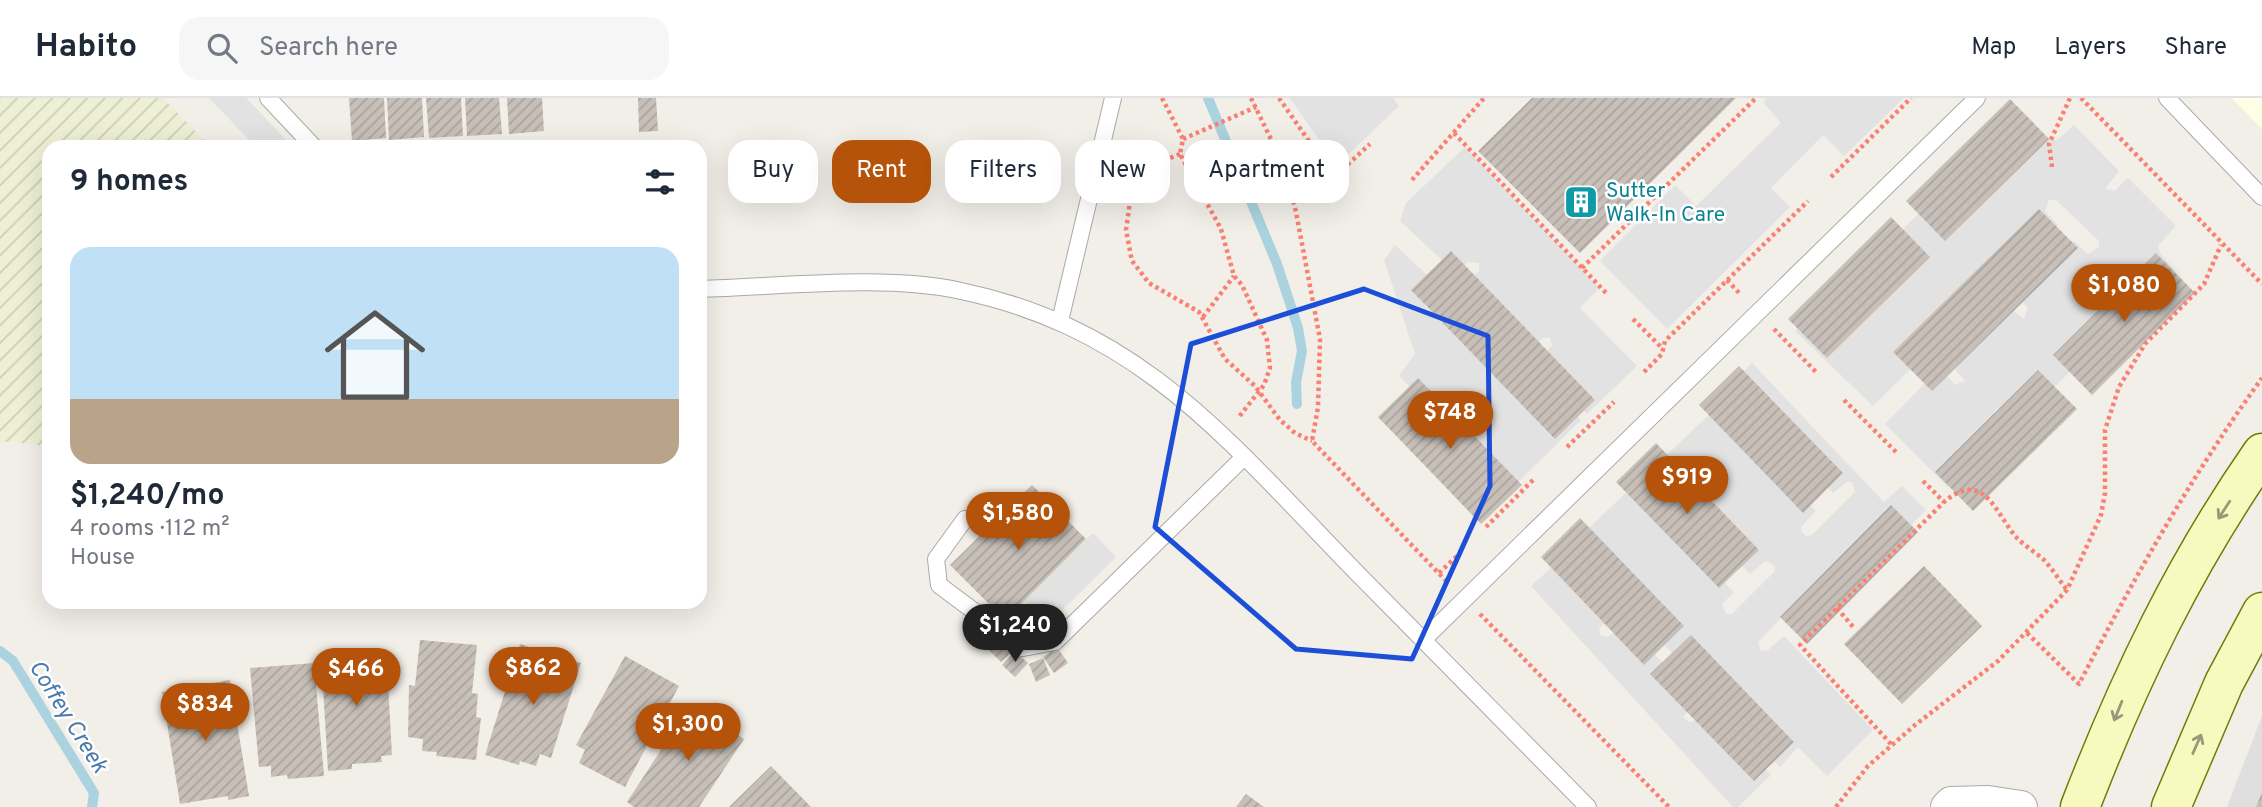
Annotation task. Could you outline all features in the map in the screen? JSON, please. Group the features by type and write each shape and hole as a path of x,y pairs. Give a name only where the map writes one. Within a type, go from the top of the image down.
{"main road":[{"path":"2080,807 2146,646 2208,534 2262,453"},
{"path":"2171,807 2224,683 2262,612"}],"street":[{"path":"1947,807 1951,803 1988,802 2021,807"}],"lane":[{"path":"268,98 307,140"},
{"path":"1060,321 1113,98"},
{"path":"1423,640 1977,98"},
{"path":"2167,98 2262,197"},
{"path":"707,289 933,285 992,298 1060,321 1117,351 1159,379 1222,435 1588,807"},
{"path":"965,519 936,559 939,585 1023,648 1055,642 1244,457"}],"path":[{"path":"1162,98 1183,139 1180,154 1221,229 1234,276 1242,285 1267,340 1270,368 1260,392 1222,435"},
{"path":"1251,98 1272,140"},
{"path":"1279,98 1308,140"},
{"path":"1412,180 1484,98"},
{"path":"1582,268 1756,98"},
{"path":"1831,177 1911,98"},
{"path":"2052,167 2049,144 2070,98"},
{"path":"2081,98 2221,245 2262,284"},
{"path":"1183,139 1256,107"},
{"path":"1454,133 1607,294"},
{"path":"1349,163 1370,144"},
{"path":"1180,154 1157,163 1136,186 1127,216 1128,245 1132,261 1149,283 1187,302 1203,317 1225,359 1260,392 1280,420 1295,433 1312,441 1449,583"},
{"path":"1644,372 1662,354 1665,341 1808,201"},
{"path":"1294,203 1320,339 1319,395 1312,441"},
{"path":"1836,807 1868,766 1891,744 1981,675 2027,634 2067,590 2101,515 2105,493 2105,430 2119,387 2145,344 2204,284 2221,245"},
{"path":"1203,317 1234,276"},
{"path":"1727,280 1747,300"},
{"path":"1633,319 1662,348"},
{"path":"1772,326 1816,373"},
{"path":"2027,634 2079,684 2151,548 2228,425 2262,378"},
{"path":"1844,400 1897,453"},
{"path":"1567,447 1614,402"},
{"path":"1486,527 1535,478"},
{"path":"1923,481 1944,502"},
{"path":"1891,744 1800,645 1944,502 1966,489 1976,490 1988,498 2018,538 2043,559 2067,590"},
{"path":"1439,573 1457,556"},
{"path":"1837,608 1854,628"},
{"path":"1479,613 1669,807"}],"highlighted area":[{"path":"1364,289 1488,336 1490,486 1412,659 1296,649 1155,527 1191,344"}],"shaded area":[{"path":"0,98 163,98 204,140 42,140 42,445 0,441"},
{"path":"209,98 246,98 286,140 249,140"},
{"path":"1290,98 1393,98 1399,106 1349,154 1349,140 1319,140"},
{"path":"1767,98 1904,98 1844,156 1823,135 1771,188 1790,207 1667,329 1600,261 1675,185 1696,206 1781,123 1763,102"},
{"path":"2232,98 2262,98 2262,129"},
{"path":"2024,113 2049,139 2057,140 2074,125 2119,171 2105,189 2114,191 2128,178 2176,226 2158,246 2160,253 2174,270 2017,424 1997,408 1992,418 2006,431 1948,487 1885,424 1940,368 1955,385 1965,381 1948,361 2008,306 2024,319 2028,307 2017,298 2074,241 2088,254 2099,247 2099,241 2056,200 2049,200 2045,211 2058,225 1873,406 1795,331 1857,278 1862,268"},
{"path":"1465,147 1599,288 1580,308 1637,366 1587,414 1536,360 1552,346 1550,338 1543,338 1528,352 1465,284 1479,271 1479,263 1468,262 1456,273 1400,221 1406,203"},
{"path":"1395,245 1441,288 1426,302 1425,307 1430,311 1438,309 1529,368 1581,420 1511,489 1464,439 1477,421 1473,416 1468,417 1455,431 1399,376 1415,354 1384,260"},
{"path":"1752,363 1884,502 1902,486 1926,510 1807,631 1787,612 1758,642 1761,651 1768,650 1784,636 1873,730 1827,776 1798,747 1780,767 1570,546 1630,489 1734,592 1722,604 1726,614 1732,614 1775,571 1775,566 1766,561 1750,574 1650,471 1715,409 1816,511 1802,526 1801,531 1806,536 1812,535 1855,492 1852,482 1847,482 1833,493 1726,389"},
{"path":"1093,533 1116,557 1047,625 1024,601"},
{"path":"1561,559 1614,615 1599,628 1601,636 1608,637 1625,624 1698,699 1683,717 1689,722 1694,721 1708,709 1771,775 1738,807 1733,807 1531,586"},
{"path":"2262,716 2262,807 2227,807"}],"building":[{"path":"349,98 384,98 386,138 352,140"},
{"path":"387,98 422,98 424,137 389,140"},
{"path":"426,98 461,98 463,136 429,138"},
{"path":"465,98 499,98 502,134 467,136"},
{"path":"507,98 542,98 544,131 509,134"},
{"path":"638,98 656,98 658,131 639,132"},
{"name":"Sutter Walk-In Care","path":"1532,98 1736,98 1580,253 1478,151"},
{"path":"2010,99 2049,139 1945,241 1906,201"},
{"path":"2039,209 2078,248 1932,391 1893,352"},
{"path":"1891,217 1930,257 1827,358 1788,319"},
{"path":"1451,251 1595,400 1555,439 1411,290"},
{"path":"2156,253 2195,293 2092,395 2053,355"},
{"path":"1739,366 1843,473 1803,513 1699,405"},
{"path":"2038,370 2077,409 1973,511 1935,472"},
{"path":"1418,378 1522,485 1481,524 1378,417"},
{"path":"1656,443 1759,550 1719,588 1616,482"},
{"path":"1032,485 1086,539 1005,620 950,565"},
{"path":"1891,505 1918,532 1807,644 1780,617"},
{"path":"1580,518 1684,626 1644,665 1541,557"},
{"path":"1924,566 1982,626 1902,704 1844,644"},
{"path":"1691,635 1794,742 1754,781 1650,674"},
{"path":"1002,637 1014,649 1001,662 989,650"},
{"path":"420,640 477,645 472,693 478,694 476,717 481,718 476,760 436,756 437,752 422,751 423,739 408,737 409,685 415,686"},
{"path":"520,644 581,663 551,758 540,754 536,766 520,761 519,765 485,755"},
{"path":"1057,647 1068,663 1054,673 1043,657"},
{"path":"386,649 392,755 381,756 382,762 352,764 352,769 328,771 321,653"},
{"path":"1015,651 1028,663 1015,677 1002,665"},
{"path":"625,656 679,686 625,787 579,763 585,750 576,745"},
{"path":"1043,658 1050,675 1036,682 1029,664"},
{"path":"314,663 324,776 288,779 287,775 271,777 271,766 259,767 250,668"},
{"path":"230,680 249,796 228,800 228,796 180,804 162,692"},
{"path":"691,704 744,739 699,807 634,807 627,802"},
{"path":"771,766 811,807 729,807"},
{"path":"2262,792 2262,807 2256,807"},
{"path":"1246,794 1264,807 1236,807"}],"waterway":[{"path":"1208,98 1277,264 1298,328 1302,351 1296,382 1297,404"},
{"name":"Coffey Creek","path":"0,651 13,661 94,793 92,807"}],"place":[{"name":"Sutter Walk-In Care","path":"1581,202"}]}
